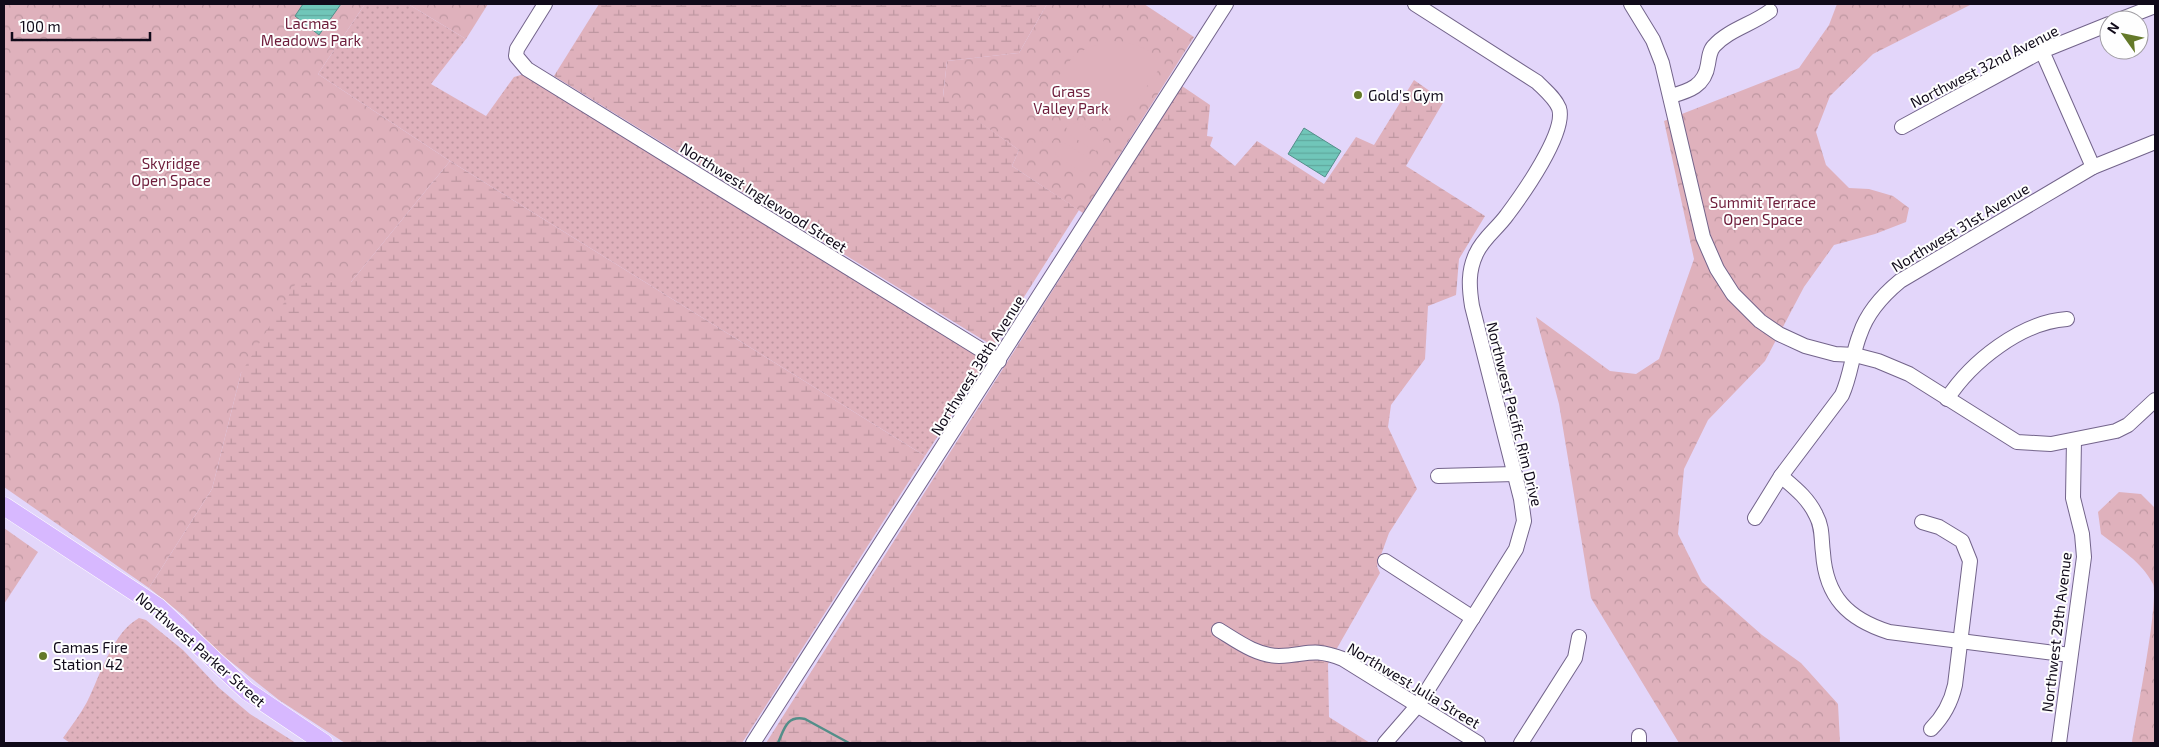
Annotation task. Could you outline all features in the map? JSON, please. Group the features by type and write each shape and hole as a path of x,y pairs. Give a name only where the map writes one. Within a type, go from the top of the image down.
{"main road":[{"name":"Northwest Parker Street","path":"4,506 158,607 247,691 324,743"},
{"name":"Northwest Parker Street","path":"4,519 152,616 240,699 303,743"}],"street":[{"name":"Northwest Inglewood Street","path":"545,4 517,49 516,56 527,69 999,361"},
{"name":"Northwest 38th Avenue","path":"753,743 1226,4"},
{"name":"Northwest Pacific Rim Drive","path":"1386,743 1418,705 1516,549 1524,521 1515,474 1472,306 1469,286 1471,269 1477,252 1506,216 1551,146 1560,127 1559,109 1552,97 1537,82 1416,4"},
{"path":"1631,4 1654,40 1662,63 1704,237 1717,269 1733,294 1760,320 1779,334 1805,346 1835,354 1855,355 1878,360 1909,374 2017,442 2051,444 2116,432 2128,425 2155,400"},
{"path":"1671,96 1692,90 1701,82 1707,70 1712,47 1722,38 1756,21 1770,11"},
{"name":"Northwest 32nd Avenue","path":"1902,127 2042,51 2099,28"},
{"path":"2042,51 2094,167"},
{"name":"Northwest 31st Avenue","path":"1754,518 1781,476 1842,394 1849,380 1860,334 1871,312 1886,293 1900,281 2094,167 2155,142"},
{"path":"1947,398 1960,379 1975,363 1997,348 2036,326 2054,320 2067,319"},
{"name":"Northwest 29th Avenue","path":"2059,743 2084,557 2082,534 2073,498 2074,440"},
{"path":"1438,476 1515,474"},
{"path":"1781,476 1806,498 1816,515 1823,533 1823,553 1827,576 1837,598 1854,617 1866,625 1888,632 2070,655"},
{"path":"1922,522 1939,526 1962,541 1970,561 1952,698 1943,716 1931,729"},
{"path":"1385,562 1473,618"},
{"name":"Northwest Julia Street","path":"1219,630 1247,647 1266,654 1279,656 1324,651 1337,656 1478,743"},
{"path":"1521,743 1575,658 1579,637"}],"green space":[{"name":"Skyridge Open Space","path":"4,4 365,4 318,74 450,161 351,282 241,373 212,489 149,588 4,487"},
{"path":"365,4 408,4 466,39 431,84 486,116 514,77 524,74 983,358 985,363 925,456 450,161 318,74"},
{"path":"408,4 488,4 466,39"},
{"path":"599,4 1047,4 1019,53 947,61 943,96 1019,150 1012,166 1079,210 993,346 554,76"},
{"name":"Grass Valley Park","path":"1047,4 1144,4 1194,37 1083,213 1012,166 1019,150 943,97 947,61 1019,53"},
{"name":"Summit Terrace Open Space","path":"1837,4 1972,4 1873,54 1830,96 1816,132 1826,165 1849,188 1869,189 1893,196 1909,208 1906,222 1875,234 1834,245 1804,287 1765,361 1708,420 1684,469 1678,534 1702,582 1762,635 1801,663 1838,704 1840,743 1679,743 1591,598 1559,404 1536,317 1610,371 1636,374 1659,359 1694,259 1664,121 1799,68 1829,25"},
{"path":"1110,41 1139,46 1164,62 1127,115 1101,120 1052,90 1067,63 1074,57 1089,48"},
{"path":"1414,80 1444,101 1406,166 1485,216 1459,259 1456,295 1428,306 1425,359 1391,405 1388,427 1417,489 1389,533 1377,566 1380,573 1328,664 1329,717 1370,743 766,743 1182,86 1210,105 1207,136 1213,137 1210,146 1235,166 1257,141 1324,184 1356,137 1374,145"},
{"path":"1071,121 1075,124 1076,121 1104,139 1103,141 1106,144 1102,151 1098,149 1096,151 1068,134 1070,131 1066,128"},
{"path":"1048,131 1057,134 1047,149 1043,145 1041,138"},
{"path":"1057,142 1061,145 1063,142 1091,160 1089,163 1093,165 1088,172 1084,170 1083,172 1055,155 1056,152 1052,149"},
{"path":"450,161 925,456 742,743 345,743 279,700 216,650 184,616 149,588 212,489 241,373 296,283 351,282"},
{"path":"2119,492 2141,494 2155,508 2155,743 2132,743 2150,636 2153,613 2153,584 2137,562 2101,534 2098,512"},
{"path":"4,528 38,552 4,604"},
{"path":"139,618 146,620 183,650 218,687 250,714 296,743 70,743 63,738 87,702 114,644 121,634"}],"shaded area":[{"path":"303,4 341,4 319,35 295,16"},
{"path":"1304,128 1341,151 1325,177 1288,154"}],"waterway":[{"path":"778,743 790,721 799,718 805,719 849,743"}],"place":[{"name":"Gold's Gym","path":"1358,95"},
{"name":"Camas Fire Station 42","path":"43,656"}],"park label":[{"name":"Lacmas Meadows Park","path":"311,32"}]}
